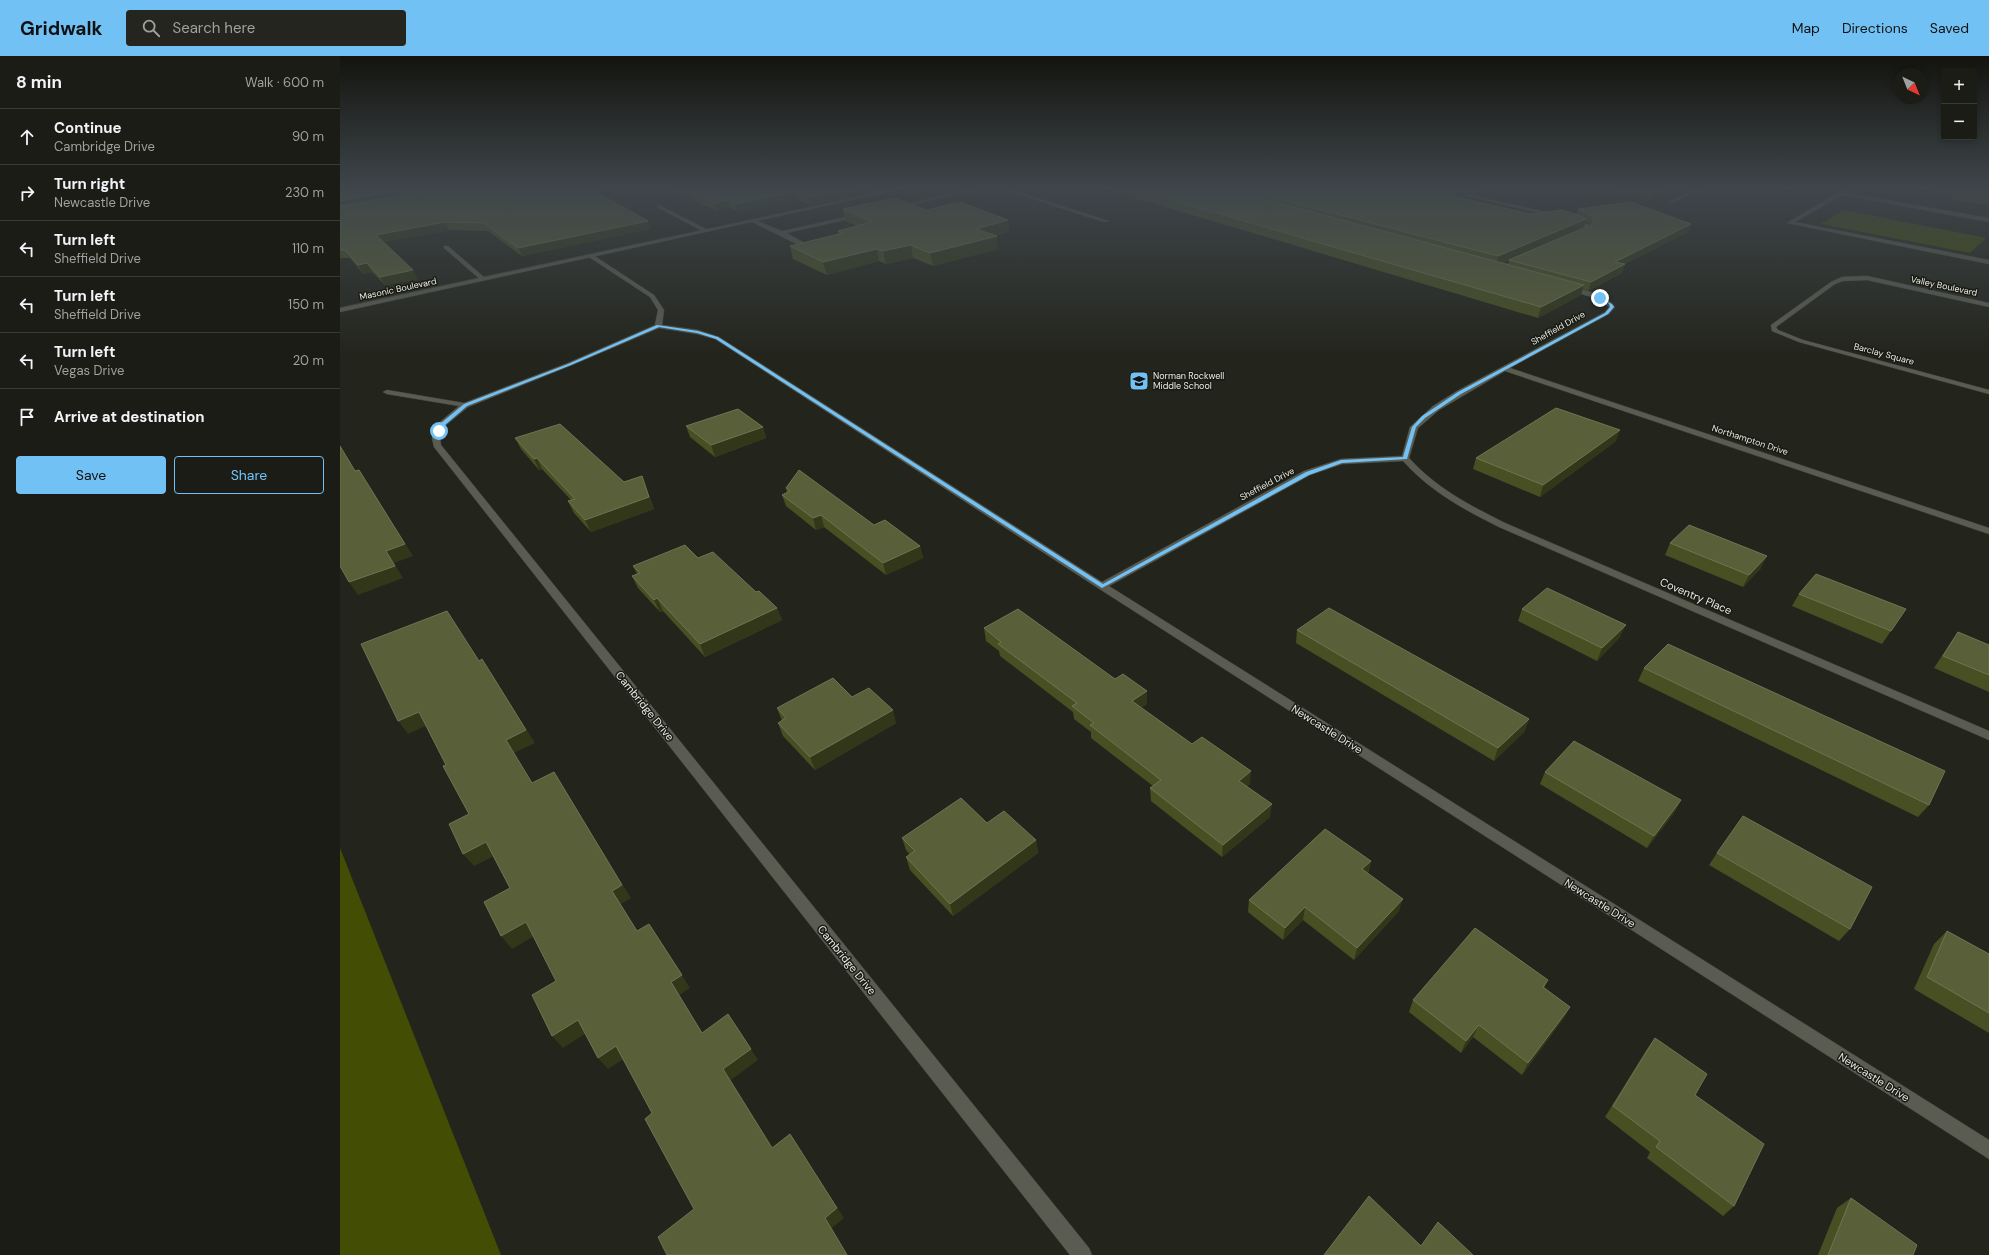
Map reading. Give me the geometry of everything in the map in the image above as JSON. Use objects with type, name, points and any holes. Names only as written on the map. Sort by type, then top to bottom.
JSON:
[{"type":"street","name":"Masonic Boulevard","points":[[340,310],[646,244]]},
{"type":"street","points":[[803,244],[814,250]]},
{"type":"street","points":[[1897,244],[1989,262]]},
{"type":"street","points":[[446,247],[483,279]]},
{"type":"street","points":[[591,256],[652,296],[660,304],[662,313],[658,326]]},
{"type":"street","name":"Valley Boulevard","points":[[1775,331],[1773,326],[1833,283],[1848,278],[1878,280],[1989,305]]},
{"type":"street","name":"Sheffield Drive","points":[[1102,586],[1307,474],[1341,462],[1405,458],[1414,427],[1423,417],[1460,393],[1607,313],[1612,307],[1610,304],[1592,295],[1563,287]]},
{"type":"street","name":"Cambridge Drive","points":[[658,326],[570,364],[466,405],[443,424],[436,438],[437,445],[1082,1255]]},
{"type":"street","name":"Newcastle Drive","points":[[658,326],[698,332],[717,338],[1102,586],[1989,1150]]},
{"type":"street","name":"Barclay Square","points":[[1775,331],[1824,348],[1989,392]]},
{"type":"street","name":"Northampton Drive","points":[[1505,369],[1989,531]]},
{"type":"street","points":[[387,392],[466,405]]},
{"type":"street","name":"Coventry Place","points":[[1405,458],[1418,474],[1446,496],[1502,525],[1989,736]]},
{"type":"green space","points":[[1924,244],[1980,244],[1970,253]]},
{"type":"green space","points":[[340,848],[501,1255],[340,1255]]},
{"type":"building","points":[[340,244],[385,244],[413,270],[380,277],[367,263],[358,265],[345,250],[340,250]]},
{"type":"building","points":[[512,244],[537,244],[518,248]]},
{"type":"building","points":[[798,244],[966,244],[930,253],[911,245],[883,251],[877,249],[823,262],[790,246]]},
{"type":"building","points":[[1323,244],[1431,244],[1584,285],[1541,307]]},
{"type":"building","points":[[1452,244],[1527,244],[1498,256]]},
{"type":"building","points":[[1547,244],[1651,244],[1615,262],[1625,264],[1591,282],[1509,260]]},
{"type":"building","points":[[1556,408],[1620,430],[1543,485],[1476,458]]},
{"type":"building","points":[[738,409],[763,427],[711,445],[686,426]]},
{"type":"building","points":[[560,424],[624,482],[642,476],[649,497],[585,520],[568,501],[575,499],[537,458],[534,459],[515,438]]},
{"type":"building","points":[[340,446],[355,471],[359,470],[405,544],[386,551],[395,566],[349,582],[340,566]]},
{"type":"building","points":[[799,470],[874,525],[885,520],[920,546],[883,563],[821,515],[813,518],[782,495],[790,491],[786,488]]},
{"type":"building","points":[[1689,525],[1767,556],[1749,575],[1670,543]]},
{"type":"building","points":[[685,545],[698,558],[713,552],[756,592],[759,591],[777,608],[700,644],[657,598],[654,600],[632,576],[640,573],[633,566]]},
{"type":"building","points":[[1816,574],[1906,609],[1891,631],[1799,594]]},
{"type":"building","points":[[1547,588],[1626,625],[1602,648],[1522,609]]},
{"type":"building","points":[[1329,608],[1529,719],[1498,748],[1297,630]]},
{"type":"building","points":[[1018,609],[1115,679],[1123,674],[1147,691],[1132,701],[1192,744],[1202,737],[1251,771],[1239,781],[1272,804],[1223,845],[1150,788],[1161,780],[1090,725],[1094,723],[1072,706],[1077,703],[998,644],[1001,642],[984,628]]},
{"type":"building","points":[[447,611],[479,661],[482,659],[526,730],[506,740],[532,783],[554,772],[622,885],[612,891],[637,931],[649,924],[682,975],[671,982],[702,1033],[728,1014],[751,1049],[723,1069],[772,1148],[790,1134],[837,1208],[825,1218],[847,1255],[667,1255],[658,1237],[694,1209],[645,1119],[652,1113],[616,1046],[598,1058],[578,1020],[552,1036],[532,995],[556,981],[526,922],[501,936],[484,902],[510,888],[486,842],[463,854],[449,824],[469,814],[443,766],[446,765],[419,712],[398,721],[361,644]]},
{"type":"building","points":[[1958,632],[1989,645],[1989,675],[1943,656]]},
{"type":"building","points":[[1668,644],[1945,771],[1929,805],[1644,668]]},
{"type":"building","points":[[833,678],[852,697],[869,688],[893,710],[810,757],[778,723],[786,718],[777,708]]},
{"type":"building","points":[[1574,741],[1681,800],[1654,836],[1545,772]]},
{"type":"building","points":[[961,798],[987,823],[1004,811],[1036,840],[950,904],[906,857],[915,851],[902,838]]},
{"type":"building","points":[[1743,816],[1872,887],[1850,929],[1717,853]]},
{"type":"building","points":[[1325,829],[1371,861],[1362,869],[1403,899],[1357,948],[1305,907],[1285,928],[1249,900]]},
{"type":"building","points":[[1475,928],[1548,980],[1543,987],[1570,1007],[1528,1063],[1479,1025],[1466,1041],[1413,1000]]},
{"type":"building","points":[[1947,931],[1989,954],[1989,1013],[1927,977]]},
{"type":"building","points":[[1655,1038],[1707,1074],[1695,1095],[1764,1144],[1734,1206],[1656,1147],[1660,1141],[1613,1106]]},
{"type":"building","points":[[1369,1196],[1421,1246],[1438,1222],[1473,1255],[1324,1255]]},
{"type":"building","points":[[1851,1198],[1917,1245],[1913,1255],[1828,1255]]},
{"type":"place","name":"Norman Rockwell Middle School","points":[[1139,381]]},
{"type":"route","points":[[439,431],[443,424],[466,405],[620,344],[658,326],[708,334],[717,338],[1102,586],[1307,474],[1326,466],[1341,462],[1365,459],[1405,458],[1414,427],[1423,417],[1460,393],[1610,311],[1612,307],[1610,304],[1600,298]]}]
